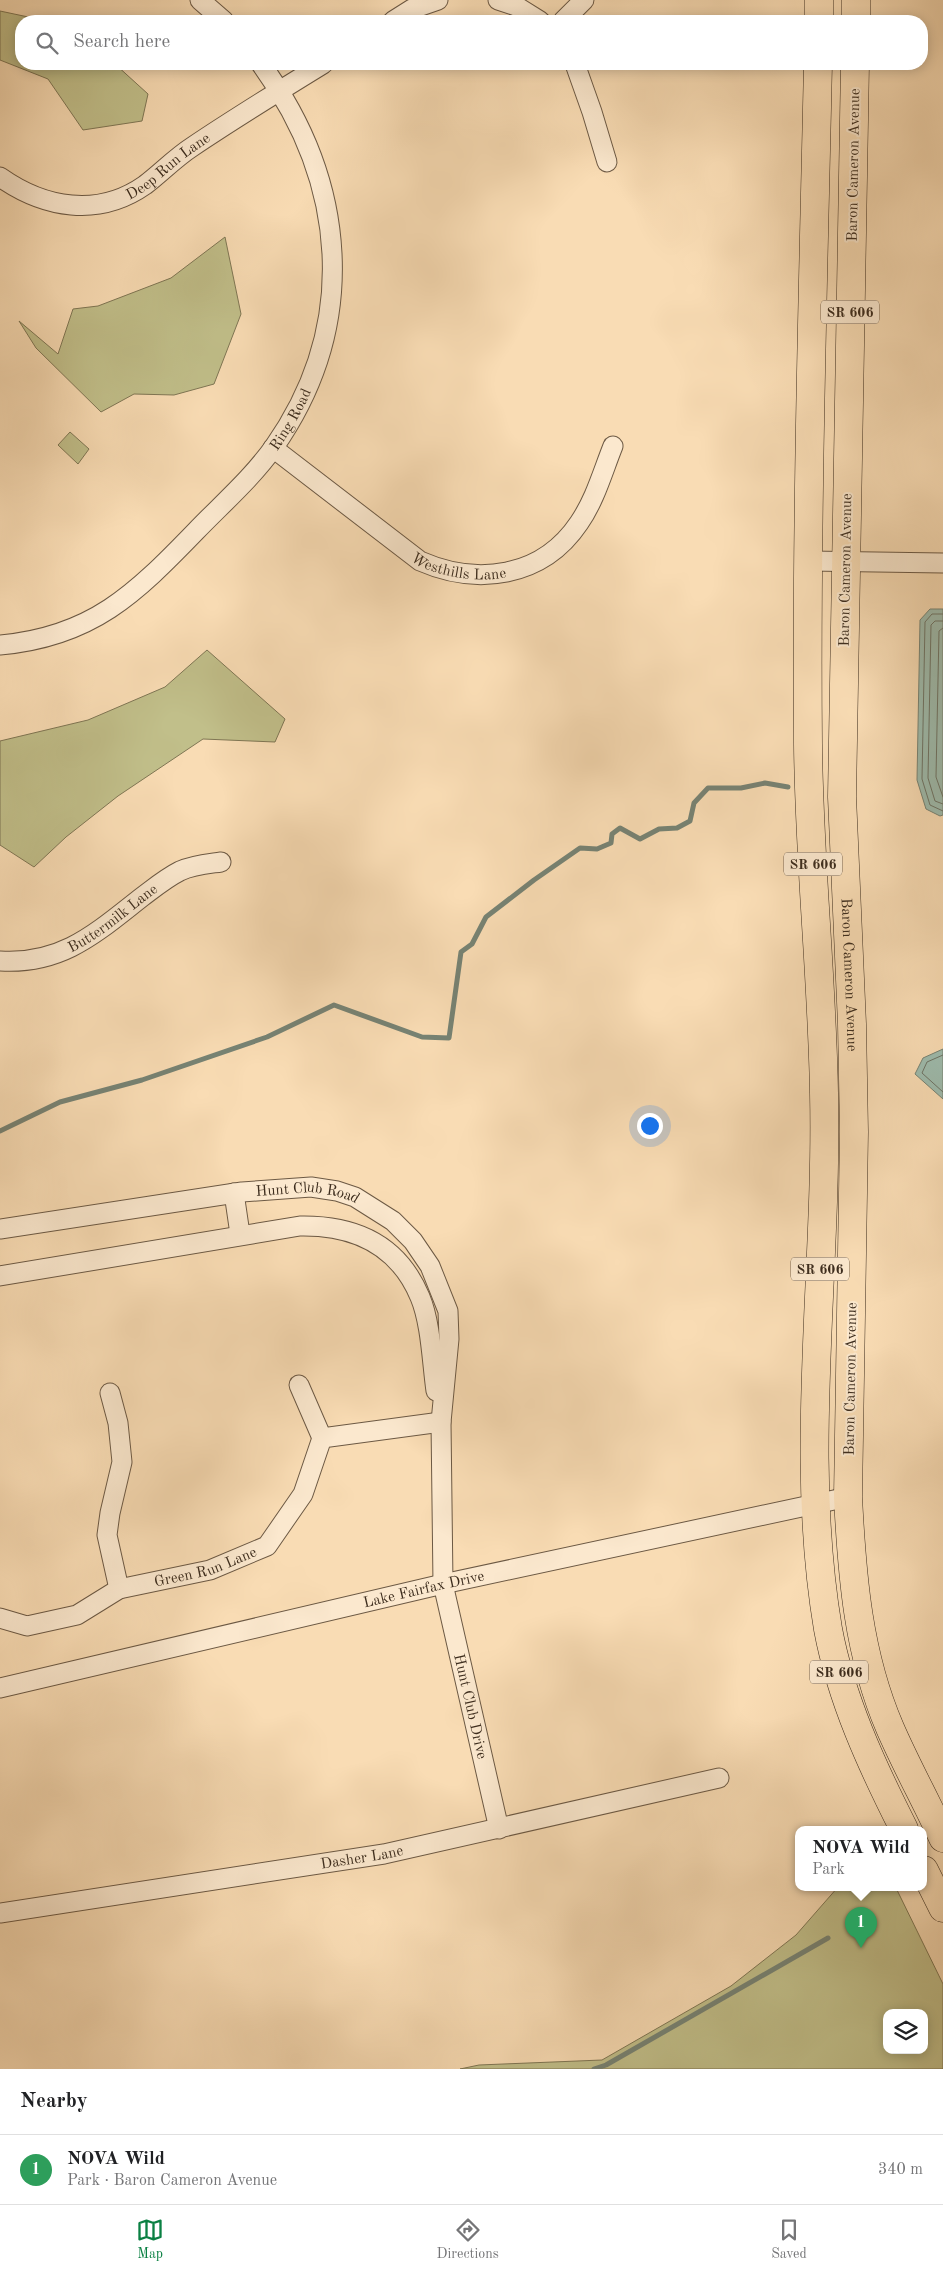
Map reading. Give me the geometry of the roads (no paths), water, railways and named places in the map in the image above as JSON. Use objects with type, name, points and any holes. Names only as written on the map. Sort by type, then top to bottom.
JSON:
[{"type":"main road","points":[[819,0],[819,15]]},
{"type":"main road","points":[[856,0],[856,15]]},
{"type":"main road","name":"Baron Cameron Avenue","points":[[818,70],[808,756],[824,1096],[816,1462],[818,1536],[829,1632],[840,1677],[857,1726],[903,1826]]},
{"type":"main road","name":"Baron Cameron Avenue","points":[[855,70],[842,797],[852,1024],[854,1132],[848,1497],[854,1595],[875,1687],[890,1728],[943,1838]]},
{"type":"main road","points":[[927,1876],[943,1908]]},
{"type":"street","points":[[200,0],[217,15]]},
{"type":"street","points":[[403,15],[438,0]]},
{"type":"street","points":[[498,0],[516,6],[530,15]]},
{"type":"street","points":[[569,15],[584,0]]},
{"type":"street","name":"Ring Road","points":[[0,645],[24,643],[54,636],[84,624],[111,610],[157,571],[273,448],[292,419],[308,389],[319,358],[328,322],[333,272],[330,222],[323,188],[312,156],[279,91],[264,70]]},
{"type":"street","name":"Deep Run Lane","points":[[0,178],[18,190],[38,199],[60,205],[82,206],[104,203],[125,196],[144,186],[189,148],[313,70]]},
{"type":"street","points":[[577,70],[607,162]]},
{"type":"street","name":"Westhills Lane","points":[[273,448],[420,561],[440,570],[462,575],[486,576],[508,572],[529,565],[549,554],[565,540],[579,523],[590,503],[613,446]]},
{"type":"street","points":[[810,561],[943,563]]},
{"type":"street","name":"Buttermilk Lane","points":[[0,961],[40,959],[63,952],[85,941],[172,876],[198,865],[221,862]]},
{"type":"street","name":"Hunt Club Road","points":[[0,1229],[234,1193],[303,1187],[337,1191],[372,1207],[392,1221],[412,1241],[430,1266],[448,1311],[449,1338],[441,1422],[443,1584]]},
{"type":"street","points":[[234,1193],[240,1234]]},
{"type":"street","name":"Hunt Club Road","points":[[0,1276],[240,1234],[300,1226],[325,1225],[343,1228],[390,1253],[407,1273],[421,1297],[441,1422]]},
{"type":"street","points":[[299,1386],[322,1438],[441,1422]]},
{"type":"street","points":[[110,1394],[118,1423],[122,1462],[110,1513],[107,1536],[119,1589]]},
{"type":"street","name":"Green Run Lane","points":[[0,1618],[27,1626],[77,1615],[119,1589],[210,1570],[267,1546],[303,1494],[322,1438]]},
{"type":"street","name":"Lake Fairfax Drive","points":[[0,1688],[443,1584],[553,1562],[848,1497]]},
{"type":"street","name":"Hunt Club Drive","points":[[443,1584],[499,1829]]},
{"type":"street","name":"Dasher Lane","points":[[0,1913],[384,1854],[719,1778]]},
{"type":"water","points":[[930,609],[943,609],[943,815],[940,816],[926,809],[917,780],[920,620]]},
{"type":"water","points":[[943,1049],[943,1099],[915,1074],[923,1058]]},
{"type":"waterway","points":[[0,1131],[60,1102],[142,1080],[267,1037],[334,1005],[422,1037],[449,1038],[461,952],[472,944],[486,917],[534,880],[580,848],[597,849],[611,843],[612,834],[620,828],[640,839],[659,829],[677,828],[690,821],[694,803],[708,788],[741,788],[765,783],[788,787]]},
{"type":"waterway","points":[[594,2069],[606,2065],[828,1938]]},
{"type":"place","name":"NOVA Wild","points":[[861,1948]]}]
